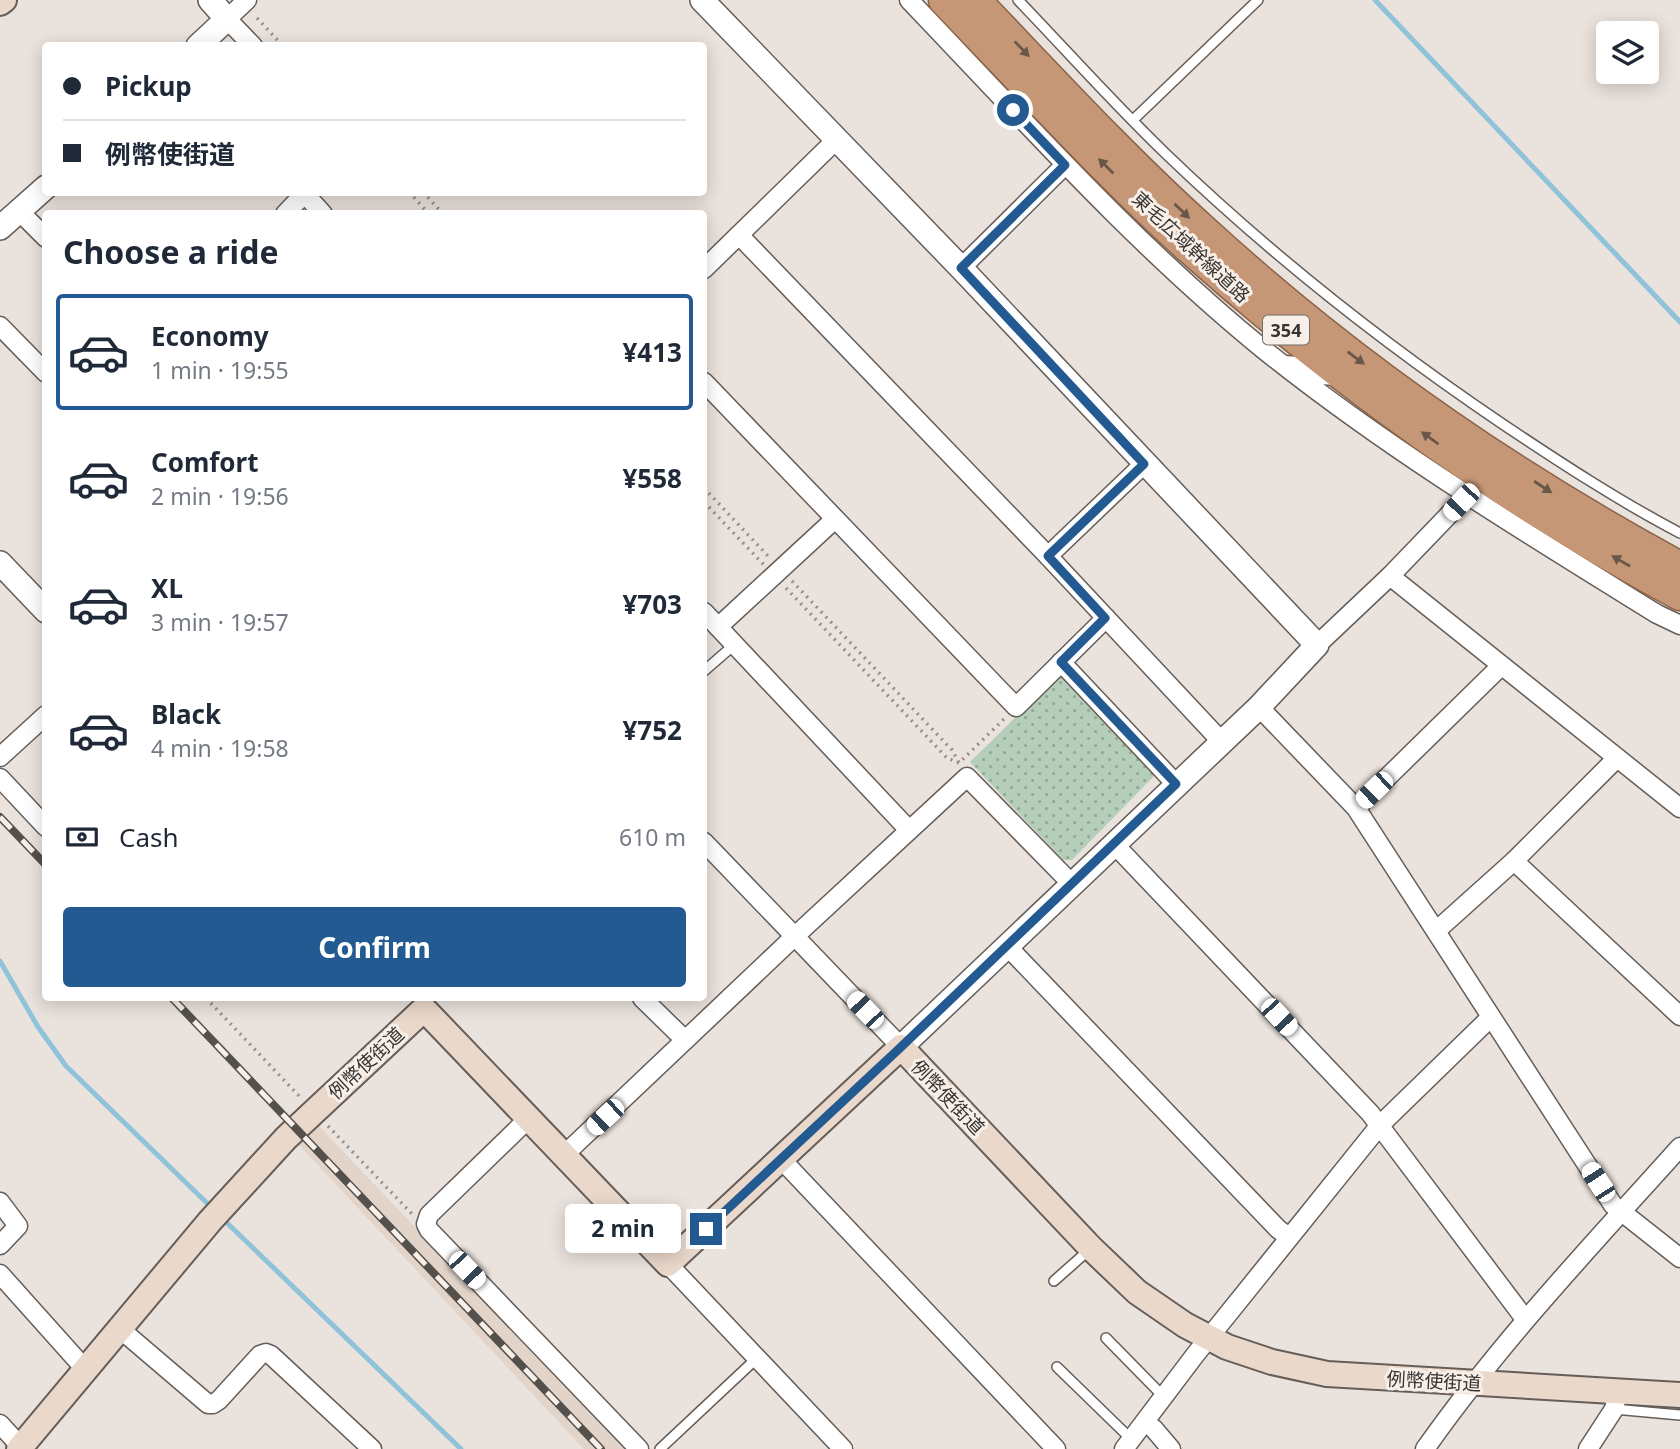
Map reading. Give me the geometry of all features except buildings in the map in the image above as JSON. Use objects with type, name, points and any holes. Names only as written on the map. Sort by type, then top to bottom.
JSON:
[{"type":"highway","name":"東毛広域幹線道路","points":[[944,0],[1187,246],[1264,313],[1446,450],[1549,520],[1680,595]]},
{"type":"highway","name":"東毛広域幹線道路","points":[[975,0],[1136,166],[1201,229],[1278,296],[1357,359],[1456,431],[1561,498],[1680,567]]},
{"type":"main road","name":"例幣使街道","points":[[21,1448],[210,1221],[286,1138],[419,1003],[668,1264],[901,1047],[1091,1248],[1137,1292],[1209,1339],[1272,1362],[1327,1374],[1474,1384],[1616,1400],[1680,1395]]},
{"type":"street","points":[[210,0],[249,42]]},
{"type":"street","points":[[202,42],[247,0]]},
{"type":"street","points":[[702,0],[961,268],[1317,645]]},
{"type":"street","points":[[909,0],[1065,165],[1163,260],[1284,365],[1350,416],[1468,495],[1680,625]]},
{"type":"street","points":[[707,266],[836,140]]},
{"type":"street","points":[[961,268],[1065,165]]},
{"type":"street","points":[[0,229],[42,191]]},
{"type":"street","points":[[289,210],[302,196]]},
{"type":"street","points":[[308,196],[320,210]]},
{"type":"street","points":[[19,211],[42,234]]},
{"type":"street","points":[[739,236],[1048,556],[1221,741]]},
{"type":"street","points":[[0,326],[42,369]]},
{"type":"street","points":[[1284,365],[1306,366],[1318,375],[1345,376]]},
{"type":"street","points":[[707,385],[1016,707],[1105,618]]},
{"type":"street","points":[[1048,556],[1144,464]]},
{"type":"street","points":[[707,845],[901,1047],[1259,707],[1317,645],[1390,576],[1468,495]]},
{"type":"street","points":[[718,627],[835,519]]},
{"type":"street","points":[[0,563],[42,607]]},
{"type":"street","points":[[1390,576],[1680,808]]},
{"type":"street","points":[[707,615],[909,830]]},
{"type":"street","points":[[1061,662],[1176,784]]},
{"type":"street","points":[[1356,808],[1502,666]]},
{"type":"street","points":[[1259,707],[1356,808],[1613,1205],[1680,1258]]},
{"type":"street","points":[[0,757],[42,719]]},
{"type":"street","points":[[1436,931],[1514,861],[1617,758]]},
{"type":"street","points":[[564,1155],[909,830],[963,770],[1071,883]]},
{"type":"street","points":[[0,778],[42,823]]},
{"type":"street","points":[[1114,844],[1370,1113],[1525,1320]]},
{"type":"street","points":[[1514,861],[1680,1016]]},
{"type":"street","points":[[1006,945],[1278,1229],[1289,1237]]},
{"type":"street","points":[[645,1001],[685,1040]]},
{"type":"street","points":[[1128,1444],[1380,1125],[1490,1018]]},
{"type":"street","points":[[529,1118],[429,1214],[426,1224],[438,1240],[639,1449]]},
{"type":"street","points":[[1425,1449],[1525,1320],[1680,1147]]},
{"type":"street","points":[[781,1159],[1056,1449]]},
{"type":"street","points":[[0,1202],[18,1226],[0,1245]]},
{"type":"street","points":[[668,1264],[843,1449]]},
{"type":"street","points":[[0,1275],[85,1369]]},
{"type":"street","points":[[120,1328],[208,1405],[219,1400],[260,1355],[271,1355],[372,1449]]},
{"type":"street","points":[[1588,1449],[1616,1400]]},
{"type":"street","points":[[1145,1422],[1171,1449]]},
{"type":"street","points":[[0,1424],[21,1448]]},
{"type":"lane","points":[[1018,0],[1165,153],[1266,244],[1368,328],[1440,382],[1549,455],[1680,533]]},
{"type":"lane","points":[[1133,120],[1258,0]]},
{"type":"lane","points":[[707,668],[733,645]]},
{"type":"lane","points":[[1054,1281],[1091,1248]]},
{"type":"lane","points":[[1106,1338],[1157,1390],[1166,1394]]},
{"type":"lane","points":[[660,1449],[757,1358]]},
{"type":"lane","points":[[1057,1367],[1128,1444]]},
{"type":"lane","points":[[1616,1400],[1680,1415]]},
{"type":"path","points":[[257,18],[279,42]]},
{"type":"path","points":[[413,196],[425,210]]},
{"type":"path","points":[[427,196],[439,210]]},
{"type":"path","points":[[707,491],[947,758],[963,770]]},
{"type":"path","points":[[707,505],[952,750],[963,770]]},
{"type":"path","points":[[963,770],[1016,707]]},
{"type":"shaded area","points":[[319,1126],[626,1449],[584,1449],[298,1144]]},
{"type":"green space","points":[[1059,675],[1066,676],[1155,770],[1154,776],[1072,860],[1063,860],[970,762]]},
{"type":"waterway","points":[[1375,0],[1680,322]]},
{"type":"waterway","points":[[0,961],[38,1027],[66,1066],[213,1209]]},
{"type":"waterway","points":[[223,1219],[461,1449]]},
{"type":"railway","points":[[0,817],[42,861]]},
{"type":"railway","points":[[175,1001],[601,1449]]},
{"type":"route","points":[[706,1229],[1176,784],[1061,662],[1105,618],[1048,556],[1144,464],[961,268],[1065,165],[1013,110]]}]
